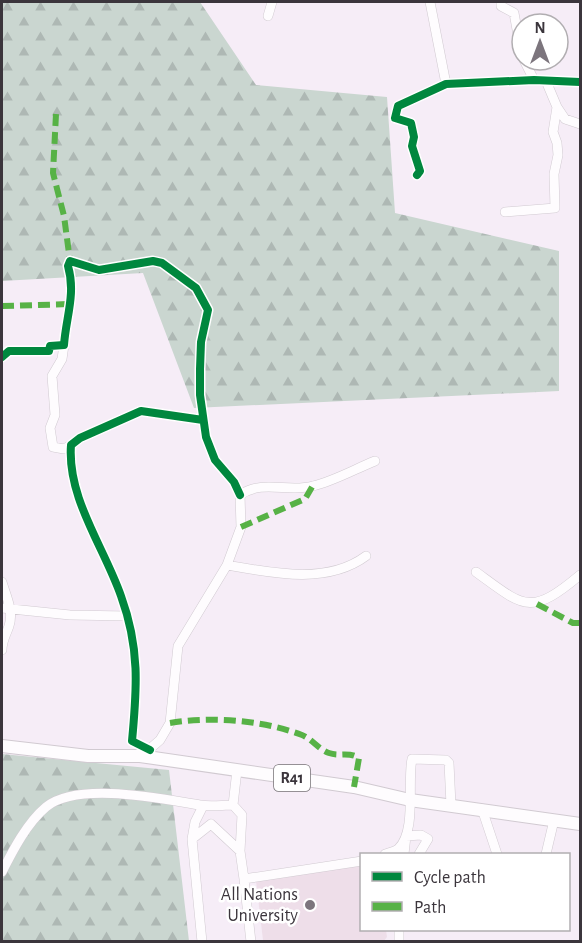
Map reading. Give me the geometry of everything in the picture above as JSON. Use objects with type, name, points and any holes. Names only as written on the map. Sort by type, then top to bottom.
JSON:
[{"type":"main road","name":"R41","points":[[2,746],[88,756],[145,753],[237,770],[354,787],[410,800],[580,824]]},
{"type":"street","points":[[268,16],[272,2]]},
{"type":"street","points":[[430,2],[446,84]]},
{"type":"street","points":[[501,2],[501,6],[512,12]]},
{"type":"street","points":[[530,72],[534,80]]},
{"type":"street","points":[[417,175],[420,171],[412,146],[414,137],[411,123],[396,118],[398,106],[446,84],[534,80],[580,82]]},
{"type":"street","points":[[546,81],[557,107],[565,118],[580,124]]},
{"type":"street","points":[[505,212],[555,208],[554,174],[558,149],[553,132],[557,107]]},
{"type":"street","points":[[72,445],[70,467],[73,477],[87,520],[107,561],[127,616],[132,637],[137,686],[132,741],[145,753],[160,740],[170,723],[178,646],[228,566],[241,527],[240,495],[234,482],[215,460],[203,420],[201,342],[208,310],[196,288],[162,262],[153,261],[99,270],[70,261],[68,266],[72,304],[66,324],[62,359],[52,376],[55,415],[50,428],[53,447],[64,449],[80,438],[141,411],[203,420]]},
{"type":"street","points":[[2,357],[9,351],[49,351],[50,346],[64,345]]},
{"type":"street","points":[[240,495],[250,488],[267,486],[312,487],[375,461]]},
{"type":"street","points":[[228,566],[305,574],[327,572],[354,564],[366,556]]},
{"type":"street","points":[[476,572],[517,602],[526,604],[537,604],[580,575]]},
{"type":"street","points":[[2,582],[10,624],[2,640],[2,650]]},
{"type":"street","points":[[6,609],[127,616]]},
{"type":"street","points":[[404,853],[410,821],[412,759],[446,760],[451,770],[451,805]]},
{"type":"street","points":[[237,770],[233,805],[242,815],[240,851],[251,942]]},
{"type":"street","points":[[2,872],[15,847],[47,806],[86,792],[170,799],[202,806],[233,805]]},
{"type":"street","points":[[202,806],[195,822],[192,839],[202,942]]},
{"type":"street","points":[[482,809],[496,853]]},
{"type":"street","points":[[546,853],[554,820]]},
{"type":"street","points":[[192,839],[211,824],[240,851]]},
{"type":"street","points":[[406,836],[421,835],[428,839],[420,853]]},
{"type":"street","points":[[389,853],[399,848],[406,836]]},
{"type":"street","points":[[244,879],[360,861]]},
{"type":"shaded area","name":"All Nations University","points":[[360,864],[360,931],[386,931],[387,937],[383,942],[263,940],[256,881]]},
{"type":"green space","points":[[2,2],[200,2],[256,85],[387,97],[395,213],[559,251],[559,391],[194,408],[143,273],[2,281]]},
{"type":"green space","points":[[2,754],[169,770],[189,941],[2,941]]},
{"type":"marked path","points":[[56,114],[53,173],[64,216],[70,261]]},
{"type":"marked path","points":[[2,306],[72,304]]},
{"type":"marked path","points":[[241,527],[305,499],[312,487]]},
{"type":"marked path","points":[[537,604],[573,623],[580,623]]},
{"type":"marked path","points":[[170,723],[203,720],[237,721],[270,726],[302,735],[329,753],[359,758],[354,787]]},
{"type":"cycle path","points":[[417,175],[420,171],[412,146],[414,137],[411,123],[395,118],[398,106],[446,84],[534,80],[580,82]]},
{"type":"cycle path","points":[[2,357],[9,351],[49,351],[50,346],[64,345],[71,296],[68,266],[70,261],[99,270],[153,261],[162,263],[196,288],[208,310],[201,342],[200,369],[200,395],[206,437],[215,460],[234,482],[240,495]]},
{"type":"cycle path","points":[[150,750],[132,741],[136,668],[131,633],[121,596],[81,503],[71,465],[71,445],[80,438],[141,411],[203,420]]},
{"type":"place","name":"All Nations University","points":[[310,905]]}]
